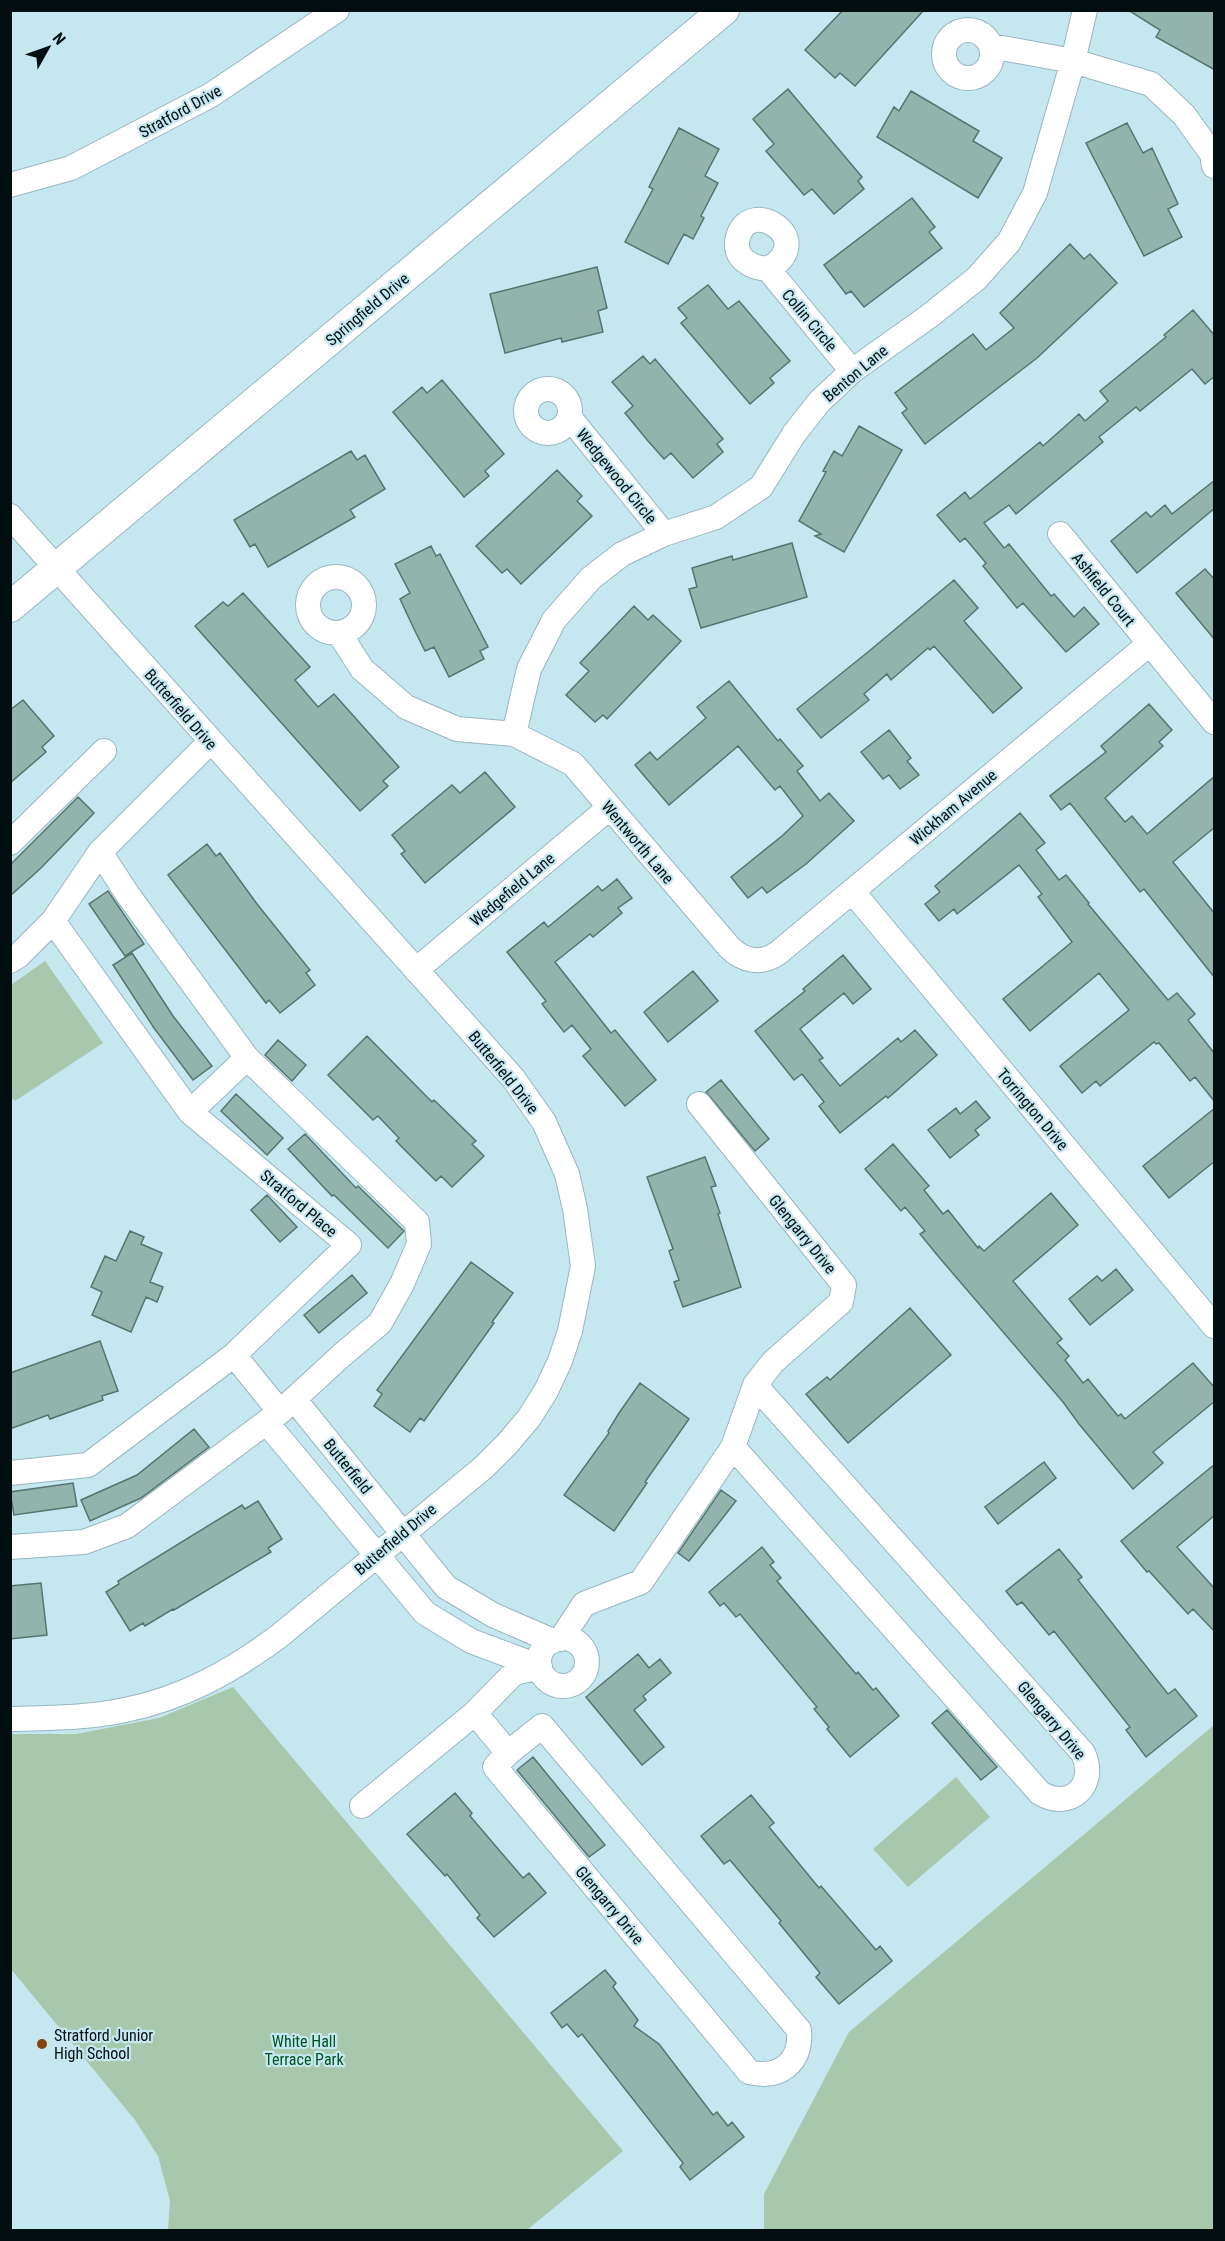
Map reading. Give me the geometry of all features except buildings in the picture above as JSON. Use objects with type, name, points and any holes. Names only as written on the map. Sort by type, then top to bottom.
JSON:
[{"type":"street","name":"Stratford Drive","points":[[10,185],[71,168],[211,95],[337,10]]},
{"type":"street","name":"Springfield Drive","points":[[10,607],[724,10]]},
{"type":"street","name":"Benton Lane","points":[[514,734],[529,669],[554,620],[591,578],[622,554],[664,534],[716,517],[761,487],[794,434],[819,402],[852,371],[928,317],[976,279],[1008,242],[1035,193],[1073,61],[1085,10]]},
{"type":"street","points":[[991,46],[1073,61],[1151,84],[1184,115],[1212,154],[1215,166]]},
{"type":"street","name":"Collin Circle","points":[[768,269],[852,371]]},
{"type":"street","name":"Wedgewood Circle","points":[[570,418],[664,534]]},
{"type":"street","name":"Butterfield Drive","points":[[10,516],[513,1078],[544,1122],[567,1174],[575,1209],[583,1266],[570,1331],[560,1361],[546,1391],[529,1418],[483,1467],[278,1637],[242,1663],[179,1695],[124,1711],[65,1717],[10,1719]]},
{"type":"street","name":"Ashfield Court","points":[[1060,534],[1215,722]]},
{"type":"street","points":[[339,633],[362,669],[406,707],[457,729],[514,734]]},
{"type":"street","name":"Wickham Avenue","points":[[753,961],[774,956],[1149,644]]},
{"type":"street","name":"Wentworth Lane","points":[[514,734],[573,764],[729,947],[738,956],[753,961]]},
{"type":"street","points":[[10,961],[53,921],[100,852],[210,742]]},
{"type":"street","points":[[10,843],[104,751]]},
{"type":"street","name":"Wedgefield Lane","points":[[416,969],[609,808]]},
{"type":"street","points":[[10,1547],[84,1542],[127,1526],[280,1411],[342,1354],[380,1323],[402,1284],[419,1244],[417,1222],[247,1058],[128,895],[100,852]]},
{"type":"street","name":"Torrington Drive","points":[[852,891],[1215,1326]]},
{"type":"street","name":"Stratford Place","points":[[10,1473],[88,1464],[234,1355],[349,1245],[190,1112],[53,921]]},
{"type":"street","points":[[190,1112],[247,1058]]},
{"type":"street","name":"Glengarry Drive","points":[[540,1667],[542,1651],[557,1640],[584,1604],[640,1581],[733,1447],[755,1385],[773,1362],[841,1302],[844,1285],[699,1104]]},
{"type":"street","name":"Butterfield","points":[[234,1355],[280,1411],[376,1554]]},
{"type":"street","name":"Glengarry Drive","points":[[733,1447],[1040,1792],[1048,1797],[1067,1798],[1082,1788],[1089,1771],[1083,1753],[755,1385]]},
{"type":"street","name":"Butterfield","points":[[280,1411],[402,1533]]},
{"type":"street","points":[[376,1554],[425,1613],[471,1641],[540,1667],[548,1680],[562,1686],[570,1685],[582,1676],[587,1661],[576,1642],[557,1640],[493,1615],[446,1587],[402,1533]]},
{"type":"street","points":[[362,1806],[475,1713],[514,1673],[540,1667]]},
{"type":"street","points":[[475,1713],[508,1753]]},
{"type":"street","name":"Glengarry Drive","points":[[542,1726],[799,2030],[800,2041],[791,2062],[782,2070],[771,2074],[760,2075],[749,2072],[495,1767],[508,1753],[542,1726]]},
{"type":"green space","points":[[45,961],[103,1043],[15,1101],[10,1095],[11,985]]},
{"type":"green space","name":"White Hall Terrace Park","points":[[233,1687],[623,2151],[527,2230],[168,2230],[170,2201],[158,2156],[135,2120],[11,1969],[11,1734],[76,1734],[159,1718]]},
{"type":"green space","points":[[1214,1725],[1214,2230],[764,2230],[764,2194],[849,2032]]},
{"type":"green space","points":[[956,1777],[990,1817],[908,1887],[873,1849]]},
{"type":"place","name":"Stratford Junior High School","points":[[42,2044]]}]
